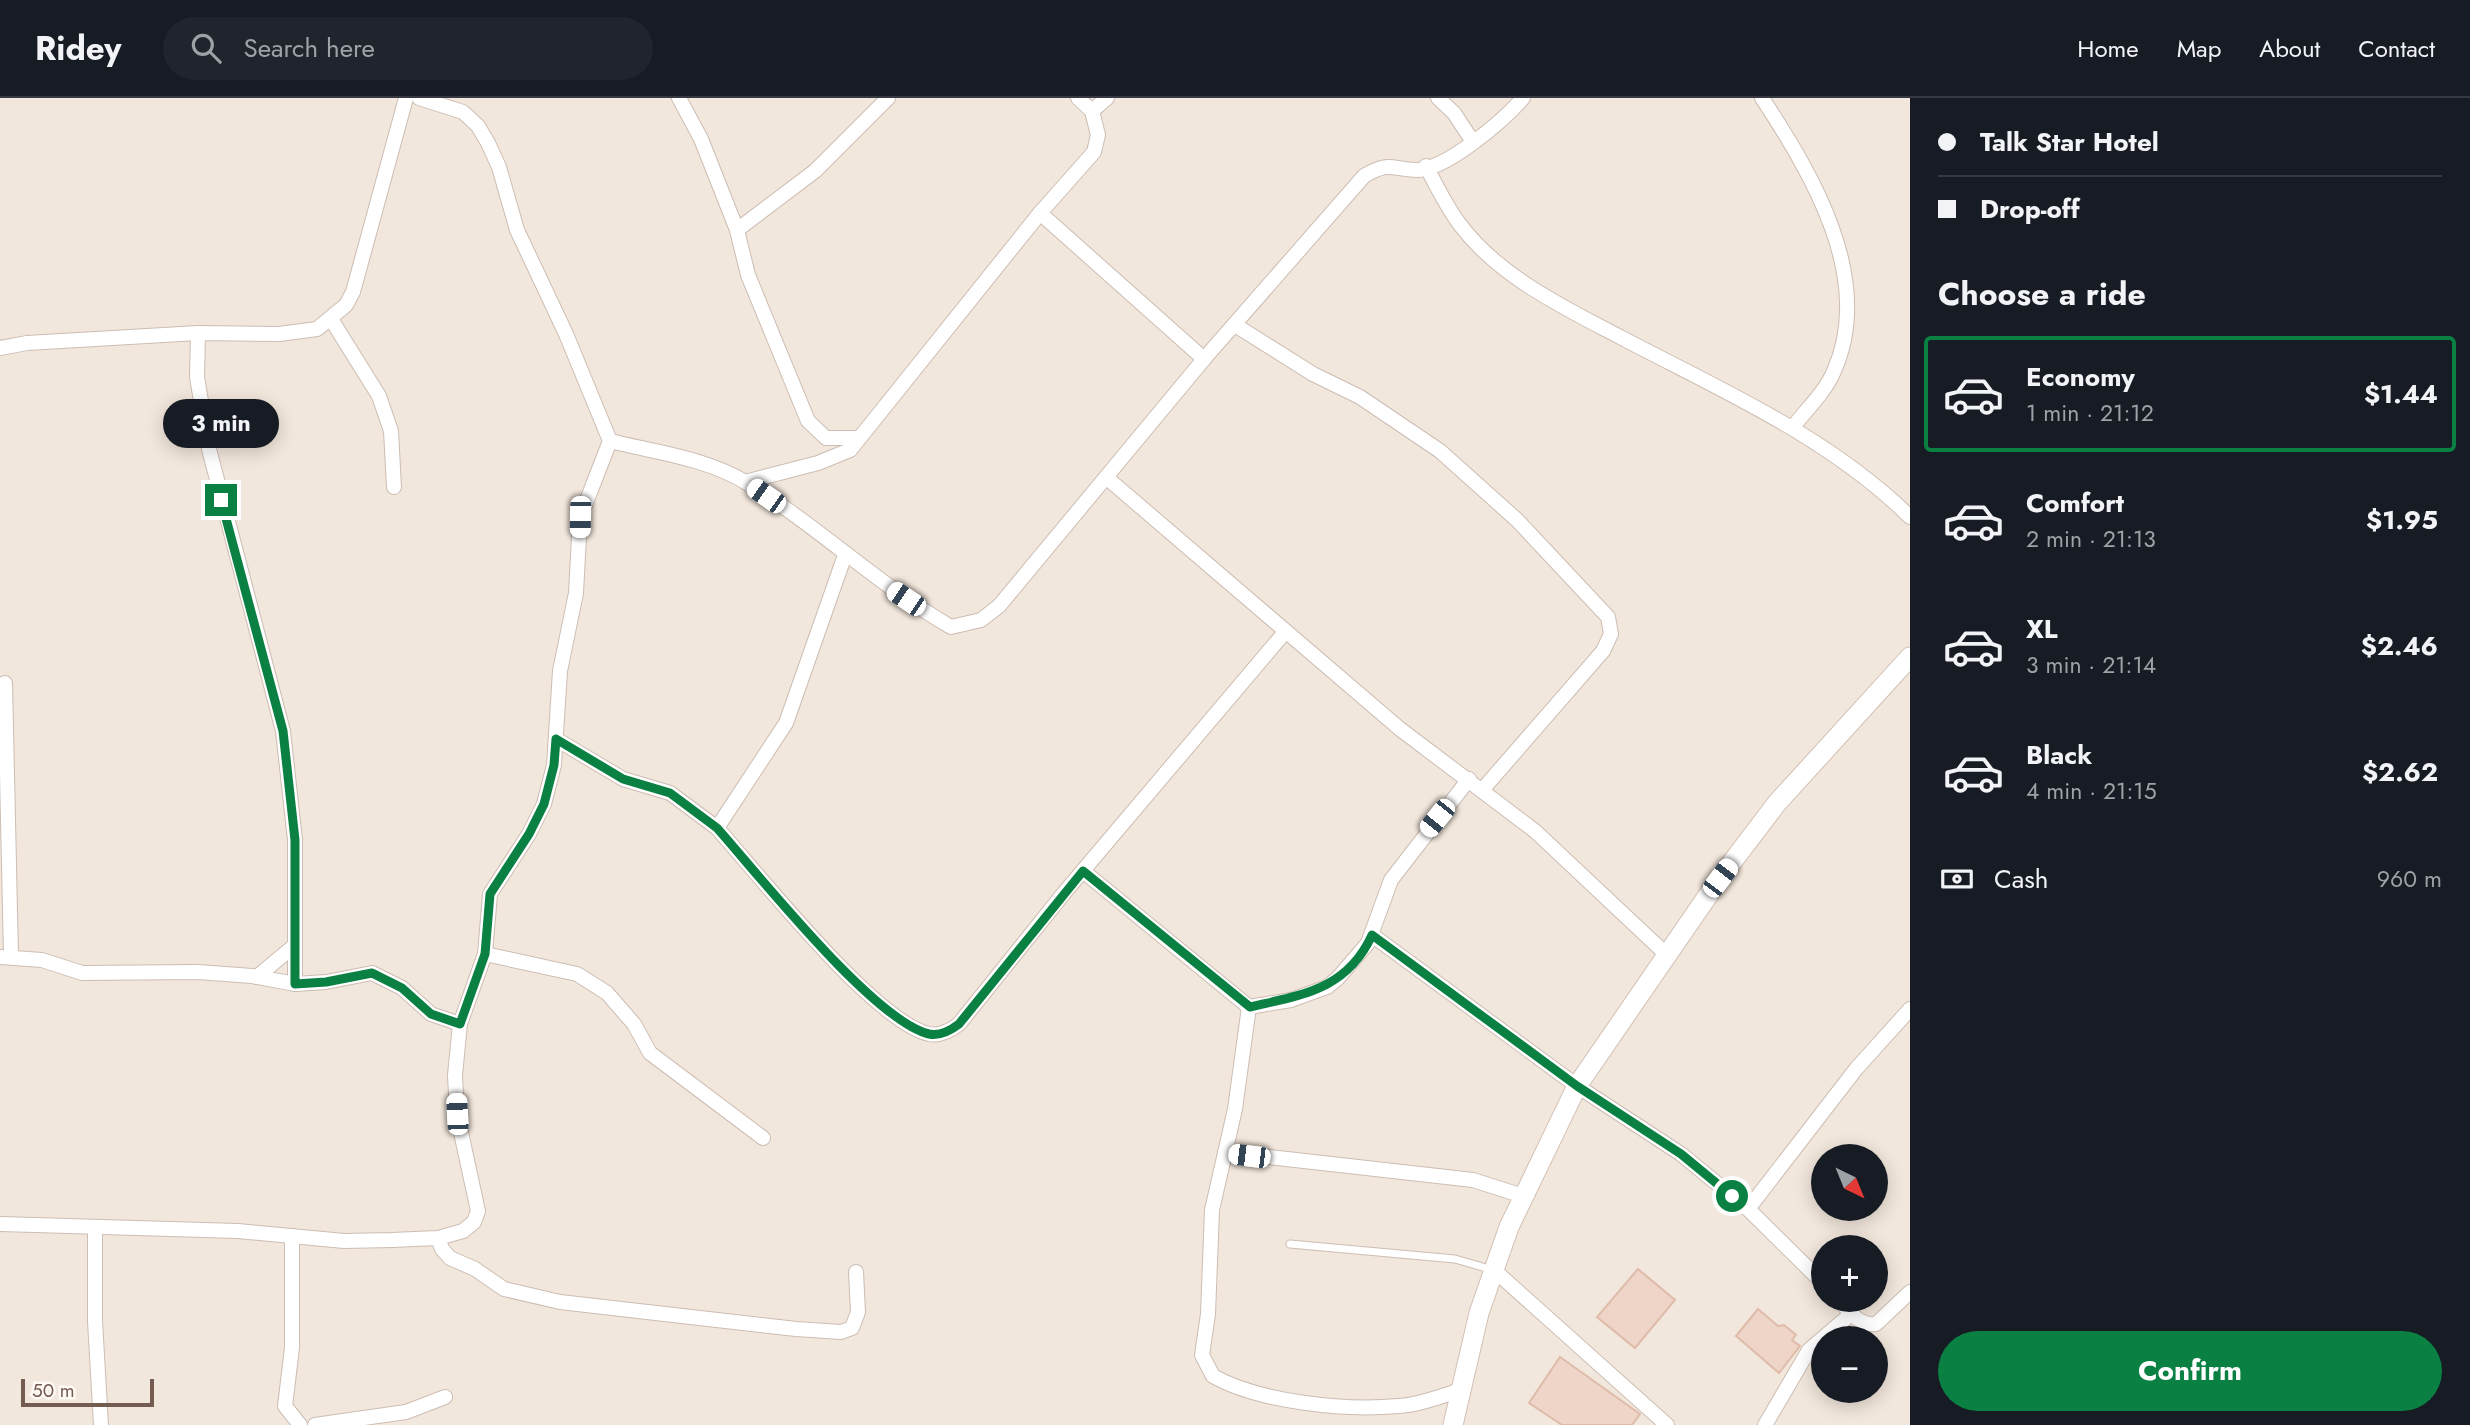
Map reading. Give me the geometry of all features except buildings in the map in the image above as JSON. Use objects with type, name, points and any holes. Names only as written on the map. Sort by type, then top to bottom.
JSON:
[{"type":"street","points":[[0,348],[27,343],[198,332],[279,334],[317,329],[331,319],[353,292],[406,98]]},
{"type":"street","points":[[0,1224],[238,1231],[344,1241],[438,1238],[463,1231],[474,1222],[478,1211],[457,1114],[456,1075],[460,1024],[485,954],[490,894],[529,834],[544,804],[554,765],[565,633],[576,593],[580,517],[610,441],[517,230],[499,167],[488,143],[478,126],[463,112],[419,98]]},
{"type":"street","points":[[679,98],[701,139],[737,230],[748,275],[808,421],[826,438],[857,438]]},
{"type":"street","points":[[737,230],[816,171],[888,98]]},
{"type":"street","points":[[745,482],[818,463],[850,450],[1040,214],[1094,152],[1098,135],[1092,111],[1078,98]]},
{"type":"street","points":[[1092,111],[1107,98]]},
{"type":"street","points":[[1438,98],[1454,113],[1473,142]]},
{"type":"street","points":[[610,441],[704,463],[745,482],[934,617],[951,627],[968,626],[981,621],[999,606],[1204,359],[1364,176],[1380,166],[1391,165],[1418,170],[1492,130],[1523,98]]},
{"type":"street","points":[[1763,98],[1826,209],[1840,243],[1844,272],[1845,336],[1834,373],[1793,427]]},
{"type":"street","points":[[1426,166],[1461,227],[1513,276],[1580,316],[1793,427],[1893,500],[1910,517]]},
{"type":"street","points":[[1040,214],[1204,359]]},
{"type":"street","points":[[331,319],[379,396],[391,431],[394,487]]},
{"type":"street","points":[[1235,325],[1313,374],[1360,397],[1440,451],[1517,520],[1608,617],[1611,634],[1603,651],[1483,789]]},
{"type":"street","points":[[198,332],[197,377],[209,450],[283,731],[295,840],[295,984]]},
{"type":"street","points":[[1107,478],[1400,729],[1483,789],[1535,831],[1668,956]]},
{"type":"street","points":[[717,828],[786,723],[845,555]]},
{"type":"street","points":[[556,739],[623,779],[670,793],[717,828],[861,989],[909,1023],[926,1033],[936,1034],[959,1024],[1083,871],[1285,632]]},
{"type":"street","points":[[1453,1425],[1479,1313],[1494,1270],[1523,1196],[1577,1086],[1720,878],[1777,803],[1907,667]]},
{"type":"street","points":[[5,683],[6,957],[42,960],[82,973],[198,972],[257,977],[295,984],[326,982],[372,973],[402,988],[431,1014],[460,1024]]},
{"type":"street","points":[[1083,871],[1250,1007],[1291,1000],[1327,987],[1354,960],[1372,935],[1391,880],[1469,779]]},
{"type":"street","points":[[1372,935],[1577,1086],[1681,1154],[1748,1209],[1811,1271]]},
{"type":"street","points":[[257,977],[295,945]]},
{"type":"street","points":[[485,954],[577,974],[607,993],[634,1024],[650,1053],[763,1138]]},
{"type":"street","points":[[1250,1007],[1241,1073],[1212,1210],[1208,1314],[1202,1355],[1213,1376],[1254,1393],[1326,1404],[1400,1406],[1461,1390]]},
{"type":"street","points":[[1748,1209],[1856,1069],[1910,1009]]},
{"type":"street","points":[[1225,1152],[1473,1180],[1523,1196]]},
{"type":"street","points":[[95,1228],[95,1321],[101,1425]]},
{"type":"street","points":[[292,1236],[292,1348],[285,1406],[300,1425]]},
{"type":"street","points":[[438,1238],[442,1249],[450,1258],[511,1291],[560,1302],[796,1329],[841,1332],[852,1328],[858,1312],[856,1272]]},
{"type":"street","points":[[1494,1270],[1667,1425]]},
{"type":"street","points":[[1765,1425],[1809,1349],[1851,1314],[1863,1323],[1876,1324],[1910,1292]]},
{"type":"street","points":[[315,1425],[406,1412],[445,1397]]},
{"type":"lane","points":[[1290,1244],[1455,1259],[1494,1270]]},
{"type":"shaded area","points":[[0,98],[1910,98],[1910,1425],[0,1425]]},
{"type":"route","points":[[221,500],[283,731],[295,840],[295,984],[326,982],[372,973],[402,988],[431,1014],[460,1024],[485,954],[490,894],[529,834],[544,804],[554,765],[556,739],[623,779],[670,793],[696,811],[717,828],[861,989],[926,1033],[945,1033],[959,1024],[1083,871],[1250,1007],[1291,1000],[1327,987],[1348,968],[1372,935],[1577,1086],[1681,1154],[1732,1196]]}]
